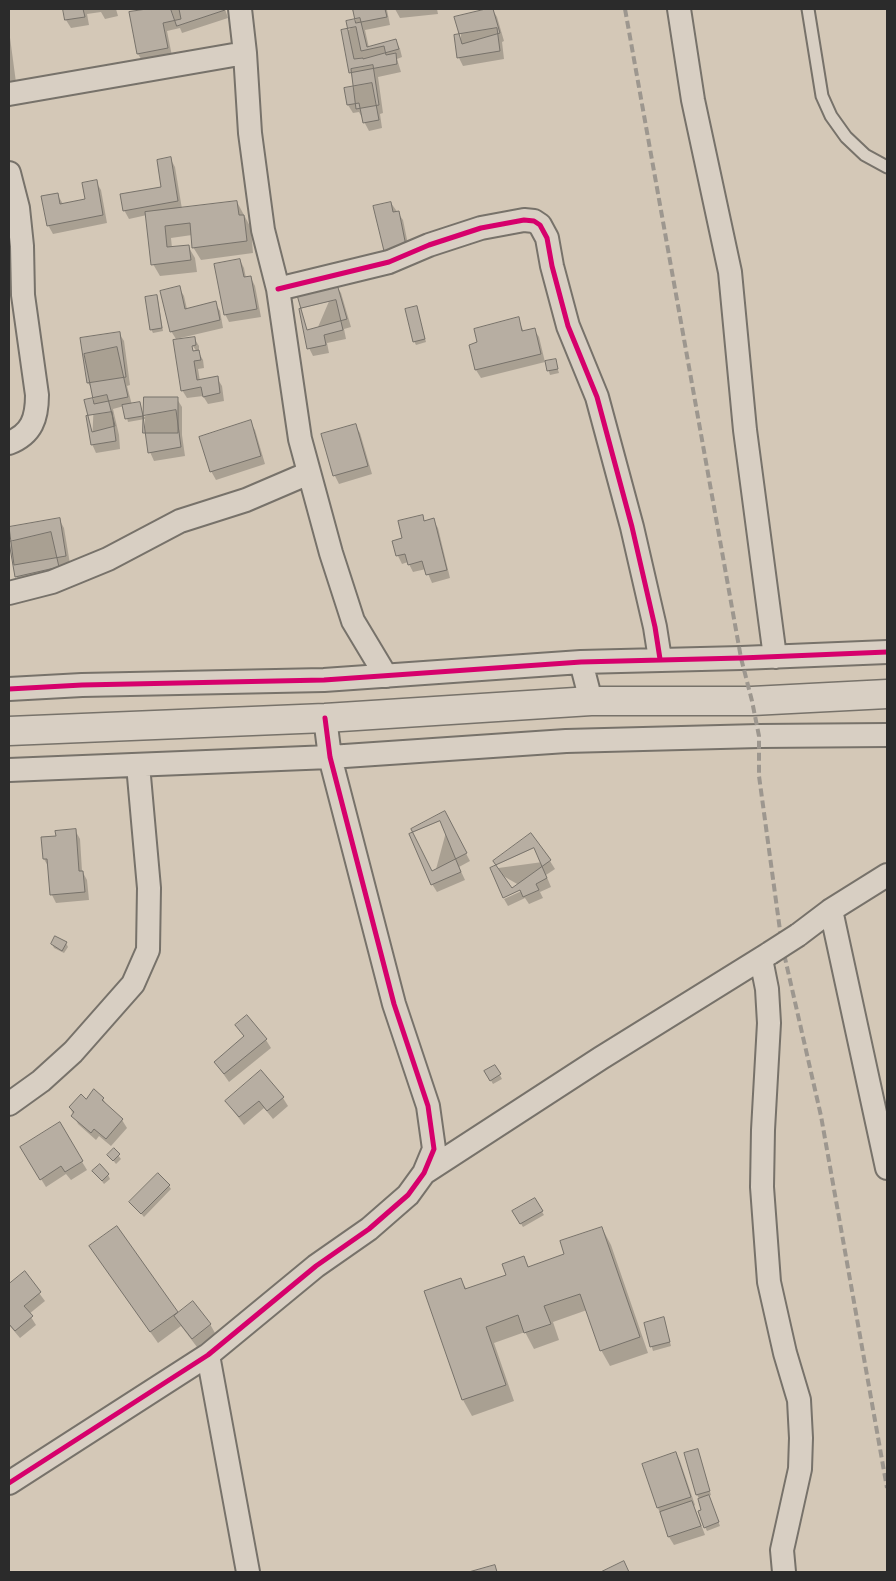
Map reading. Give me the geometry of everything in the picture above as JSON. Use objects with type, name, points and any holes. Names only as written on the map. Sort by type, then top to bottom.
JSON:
[{"type":"main road","points":[[9,731],[325,718],[591,701],[752,701],[887,694]]},
{"type":"street","points":[[240,9],[251,142],[263,230],[278,288],[300,439],[331,553],[354,621],[386,676]]},
{"type":"street","points":[[678,9],[693,100],[730,272],[745,430],[776,657]]},
{"type":"street","points":[[9,94],[245,53]]},
{"type":"street","points":[[9,173],[19,217],[24,294],[37,394],[37,410],[32,425],[24,435],[9,443]]},
{"type":"street","points":[[278,288],[389,262],[429,245],[481,228],[524,220],[534,221],[540,225],[547,238],[552,266],[568,326],[597,397],[635,536],[656,627],[660,659]]},
{"type":"street","points":[[9,593],[52,582],[108,559],[180,521],[246,500],[309,473]]},
{"type":"street","points":[[9,689],[82,685],[324,680],[581,662],[887,652]]},
{"type":"street","points":[[581,662],[591,701]]},
{"type":"street","points":[[9,1483],[208,1354],[316,1266],[369,1229],[408,1195],[424,1173],[434,1149],[428,1106],[394,1004],[330,757],[325,718]]},
{"type":"street","points":[[9,770],[330,757],[566,741],[887,735]]},
{"type":"street","points":[[9,1104],[41,1081],[79,1045],[133,984],[148,950],[149,888],[138,765]]},
{"type":"street","points":[[424,1173],[601,1058],[766,956],[831,910],[887,874]]},
{"type":"street","points":[[831,910],[887,1168]]},
{"type":"street","points":[[766,956],[769,1023],[763,1121],[762,1188],[769,1282],[784,1352],[799,1400],[801,1438],[800,1470],[782,1550],[784,1572]]},
{"type":"street","points":[[208,1354],[248,1572]]},
{"type":"lane","points":[[808,9],[822,96],[831,116],[846,137],[865,155],[887,167]]},
{"type":"building","points":[[63,9],[83,9],[85,17],[65,20]]},
{"type":"building","points":[[147,9],[179,9],[181,19],[163,23],[168,48],[137,54],[129,12]]},
{"type":"building","points":[[171,9],[224,9],[225,10],[177,26]]},
{"type":"building","points":[[353,9],[385,9],[387,17],[356,23]]},
{"type":"building","points":[[493,9],[500,33],[462,44],[454,17]]},
{"type":"building","points":[[360,18],[367,47],[396,39],[399,49],[363,59],[354,59],[346,21]]},
{"type":"building","points":[[356,27],[361,51],[384,46],[386,55],[396,53],[397,64],[349,73],[341,30]]},
{"type":"building","points":[[497,28],[500,51],[457,58],[454,35]]},
{"type":"building","points":[[373,65],[379,105],[356,109],[351,69]]},
{"type":"building","points":[[372,83],[379,120],[363,123],[359,103],[347,105],[344,88]]},
{"type":"building","points":[[171,157],[178,201],[123,211],[120,194],[161,187],[157,160]]},
{"type":"building","points":[[97,180],[103,215],[47,226],[41,196],[58,193],[60,204],[85,199],[82,183]]},
{"type":"building","points":[[237,201],[239,215],[244,215],[247,241],[192,248],[190,223],[165,226],[167,247],[189,245],[191,260],[151,265],[145,212]]},
{"type":"building","points":[[391,202],[393,212],[399,211],[406,246],[384,251],[373,206]]},
{"type":"building","points":[[240,259],[244,277],[251,276],[257,309],[224,315],[214,264]]},
{"type":"building","points":[[337,284],[347,319],[307,330],[297,295]]},
{"type":"building","points":[[180,286],[185,309],[216,301],[220,320],[170,332],[160,291]]},
{"type":"building","points":[[157,295],[162,328],[150,330],[145,297]]},
{"type":"building","points":[[336,300],[343,330],[324,335],[326,345],[307,349],[299,309]]},
{"type":"building","points":[[417,306],[425,339],[413,342],[405,309]]},
{"type":"building","points":[[519,317],[522,331],[535,328],[541,354],[475,370],[469,345],[477,342],[474,329]]},
{"type":"building","points":[[120,332],[126,377],[87,383],[80,338]]},
{"type":"building","points":[[195,337],[196,345],[192,346],[193,351],[199,350],[201,360],[194,361],[197,380],[218,376],[220,393],[203,397],[201,387],[181,391],[173,340]]},
{"type":"building","points":[[117,347],[128,397],[94,404],[84,354]]},
{"type":"building","points":[[556,359],[558,369],[547,371],[545,361]]},
{"type":"building","points":[[107,395],[115,426],[92,432],[84,400]]},
{"type":"building","points":[[144,397],[178,397],[178,433],[143,433]]},
{"type":"building","points":[[140,402],[143,416],[125,419],[122,405]]},
{"type":"building","points":[[176,410],[181,447],[148,453],[143,416]]},
{"type":"building","points":[[112,412],[116,441],[91,445],[86,416]]},
{"type":"building","points":[[251,420],[261,456],[210,472],[199,437]]},
{"type":"building","points":[[356,424],[368,466],[333,476],[321,434]]},
{"type":"building","points":[[423,515],[424,521],[434,518],[447,570],[426,575],[422,561],[408,565],[405,554],[396,556],[392,541],[402,538],[398,521]]},
{"type":"building","points":[[60,518],[66,556],[14,565],[9,527]]},
{"type":"building","points":[[51,532],[59,567],[15,577],[9,542]]},
{"type":"building","points":[[445,811],[467,853],[432,871],[411,829]]},
{"type":"building","points":[[440,821],[461,872],[431,885],[409,834]]},
{"type":"building","points":[[76,829],[79,871],[83,871],[85,892],[50,895],[47,859],[43,859],[41,837],[56,836],[55,831]]},
{"type":"building","points":[[531,833],[551,860],[512,888],[493,861]]},
{"type":"building","points":[[534,848],[547,878],[536,884],[539,890],[523,897],[520,890],[503,898],[490,868]]},
{"type":"building","points":[[55,936],[67,942],[62,951],[51,944]]},
{"type":"building","points":[[247,1015],[267,1039],[224,1074],[214,1062],[244,1036],[235,1025]]},
{"type":"building","points":[[495,1065],[501,1074],[490,1081],[484,1071]]},
{"type":"building","points":[[261,1070],[284,1097],[267,1111],[259,1101],[239,1117],[225,1101]]},
{"type":"building","points":[[94,1089],[104,1098],[102,1100],[123,1119],[106,1139],[94,1129],[91,1133],[71,1116],[74,1112],[69,1107],[81,1094],[86,1099]]},
{"type":"building","points":[[60,1122],[83,1161],[65,1172],[61,1166],[40,1180],[20,1147]]},
{"type":"building","points":[[114,1148],[120,1154],[113,1161],[107,1155]]},
{"type":"building","points":[[100,1164],[109,1174],[102,1181],[92,1171]]},
{"type":"building","points":[[158,1173],[170,1185],[141,1214],[129,1202]]},
{"type":"building","points":[[535,1198],[543,1211],[520,1224],[512,1211]]},
{"type":"building","points":[[117,1226],[178,1312],[150,1332],[89,1246]]},
{"type":"building","points":[[602,1227],[640,1337],[600,1351],[580,1294],[544,1306],[551,1324],[524,1333],[518,1315],[486,1327],[506,1385],[462,1400],[424,1291],[461,1278],[465,1289],[506,1275],[502,1264],[524,1256],[528,1267],[564,1254],[560,1241]]},
{"type":"building","points":[[25,1271],[41,1292],[24,1306],[33,1316],[15,1331],[9,1324],[9,1284]]},
{"type":"building","points":[[193,1301],[211,1324],[192,1339],[174,1316]]},
{"type":"building","points":[[664,1317],[670,1342],[650,1347],[644,1323]]},
{"type":"building","points":[[698,1449],[710,1491],[696,1495],[684,1453]]},
{"type":"building","points":[[676,1452],[691,1497],[657,1508],[642,1464]]},
{"type":"building","points":[[709,1495],[719,1522],[704,1528],[698,1511],[701,1510],[698,1499]]},
{"type":"building","points":[[692,1501],[701,1526],[668,1537],[660,1512]]},
{"type":"building","points":[[624,1561],[629,1572],[601,1572]]},
{"type":"building","points":[[495,1565],[497,1572],[469,1572]]},
{"type":"railway","points":[[625,9],[741,658],[759,736],[759,776],[782,945],[821,1116],[887,1488]]},
{"type":"cycle path","points":[[278,289],[389,262],[429,245],[481,228],[524,220],[534,221],[540,225],[547,238],[552,266],[568,326],[597,397],[632,527],[655,627],[660,659]]},
{"type":"cycle path","points":[[9,689],[82,685],[324,680],[581,662],[887,652]]},
{"type":"cycle path","points":[[9,1483],[208,1355],[316,1266],[369,1229],[408,1195],[424,1173],[434,1149],[428,1106],[394,1004],[330,757],[325,718]]}]
